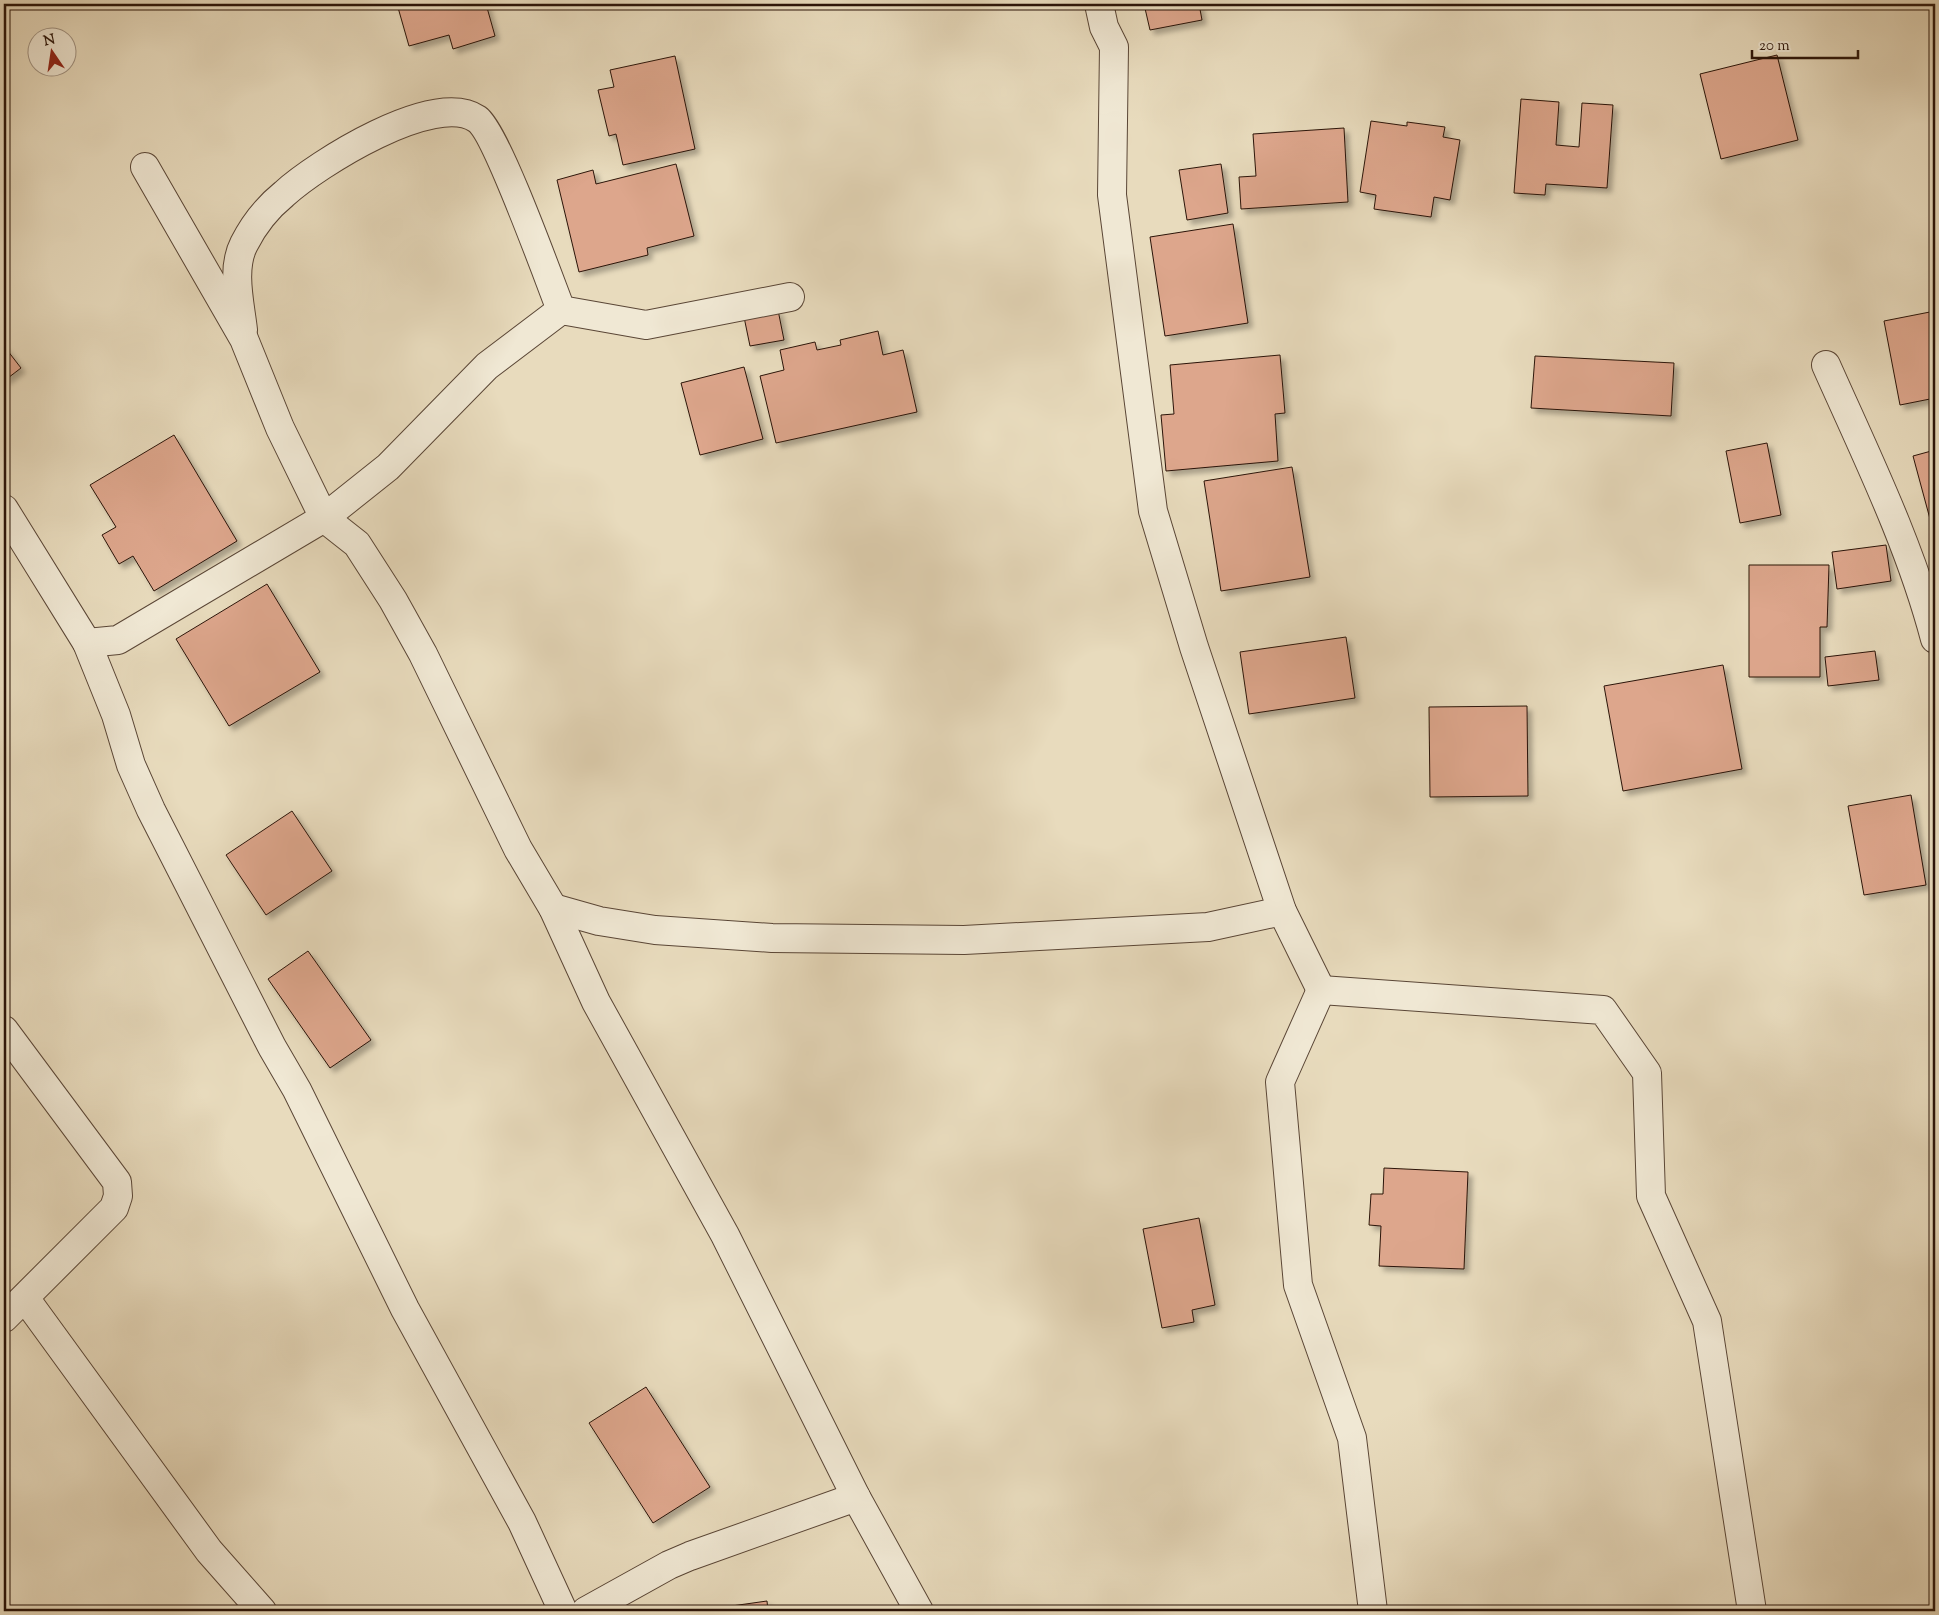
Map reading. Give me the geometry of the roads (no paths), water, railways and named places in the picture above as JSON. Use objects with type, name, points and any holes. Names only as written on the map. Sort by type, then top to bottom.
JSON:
[{"type":"street","points":[[1099,4],[1104,27],[1114,47],[1112,195],[1153,511],[1194,647],[1282,911],[1321,990]]},
{"type":"street","points":[[244,339],[237,272],[243,246],[255,226],[284,194],[332,160],[387,129],[442,112],[459,113],[478,120],[491,140],[504,166],[561,310]]},
{"type":"street","points":[[145,167],[244,339],[280,428],[324,518],[357,544],[393,600],[423,654],[518,849],[553,908],[596,1002],[725,1236],[856,1497],[919,1611]]},
{"type":"street","points":[[88,643],[118,640],[324,518],[388,467],[487,366],[561,310],[646,325],[790,297]]},
{"type":"street","points":[[1826,366],[1898,527],[1935,639]]},
{"type":"street","points":[[4,509],[88,643],[116,715],[131,764],[151,810],[272,1047],[297,1090],[405,1309],[522,1522],[563,1611]]},
{"type":"street","points":[[553,908],[599,921],[655,930],[772,938],[954,940],[1208,927],[1282,911]]},
{"type":"street","points":[[1321,990],[1280,1082],[1298,1285],[1352,1438],[1373,1611]]},
{"type":"street","points":[[1321,990],[1603,1010],[1646,1073],[1651,1196],[1707,1321],[1752,1611]]},
{"type":"street","points":[[4,1030],[116,1182],[118,1196],[114,1208],[4,1318]]},
{"type":"street","points":[[25,1298],[209,1551],[262,1611]]},
{"type":"street","points":[[586,1611],[669,1565],[690,1556],[856,1497]]}]
